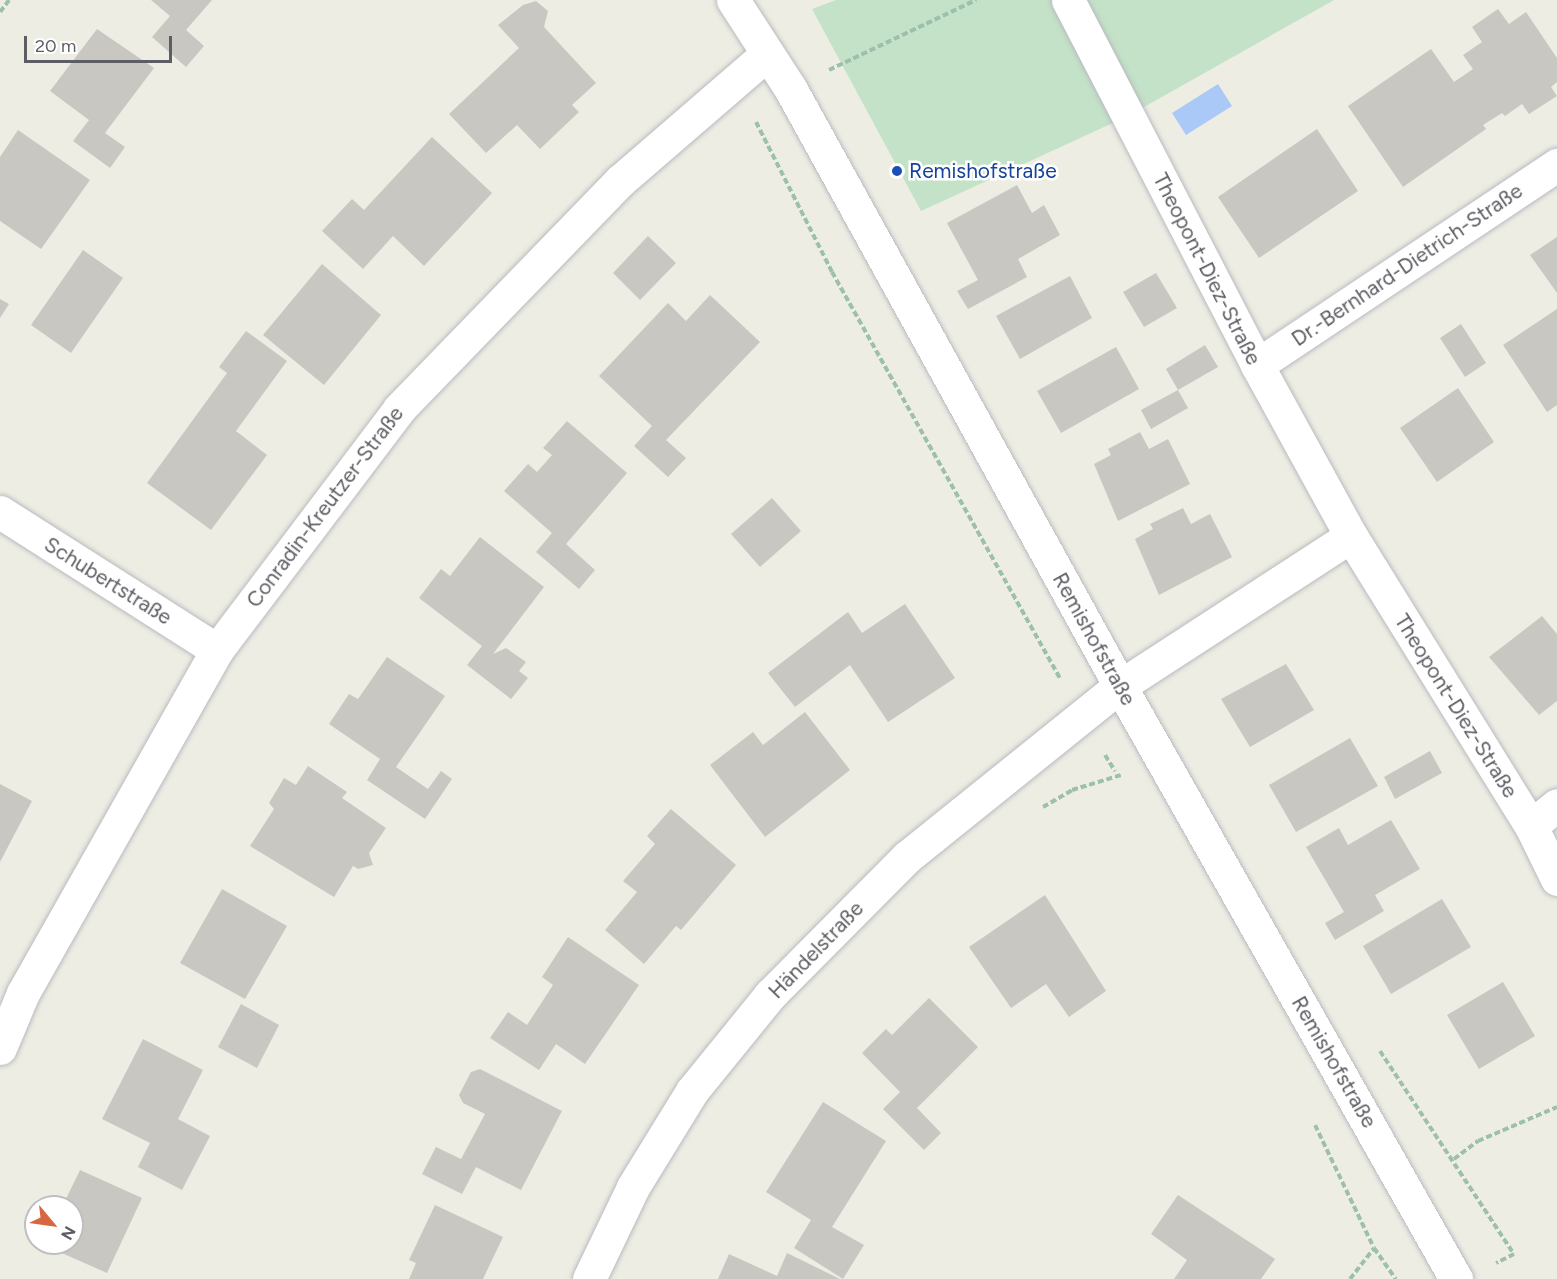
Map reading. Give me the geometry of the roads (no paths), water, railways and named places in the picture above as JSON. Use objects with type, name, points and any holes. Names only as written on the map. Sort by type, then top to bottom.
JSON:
[{"type":"street","name":"Remishofstraße","points":[[733,0],[766,55],[790,88],[1164,765],[1456,1279]]},
{"type":"street","name":"Theopont-Diez-Straße","points":[[1068,0],[1257,365],[1351,536],[1531,826],[1557,879]]},
{"type":"street","name":"Conradin-Kreutzer-Straße","points":[[0,1048],[23,993],[217,650],[399,409],[620,181],[766,55]]},
{"type":"street","name":"Dr.-Bernhard-Dietrich-Straße","points":[[1257,365],[1557,165]]},
{"type":"street","name":"Schubertstraße","points":[[0,512],[217,650]]},
{"type":"street","points":[[1120,686],[1351,536]]},
{"type":"street","name":"Händelstraße","points":[[589,1279],[633,1187],[692,1091],[770,995],[907,857],[1120,686]]},
{"type":"street","points":[[1531,826],[1557,805]]},
{"type":"water","points":[[1218,84],[1232,106],[1186,135],[1172,113]]},
{"type":"place","name":"Remishofstraße","points":[[897,171]]}]
